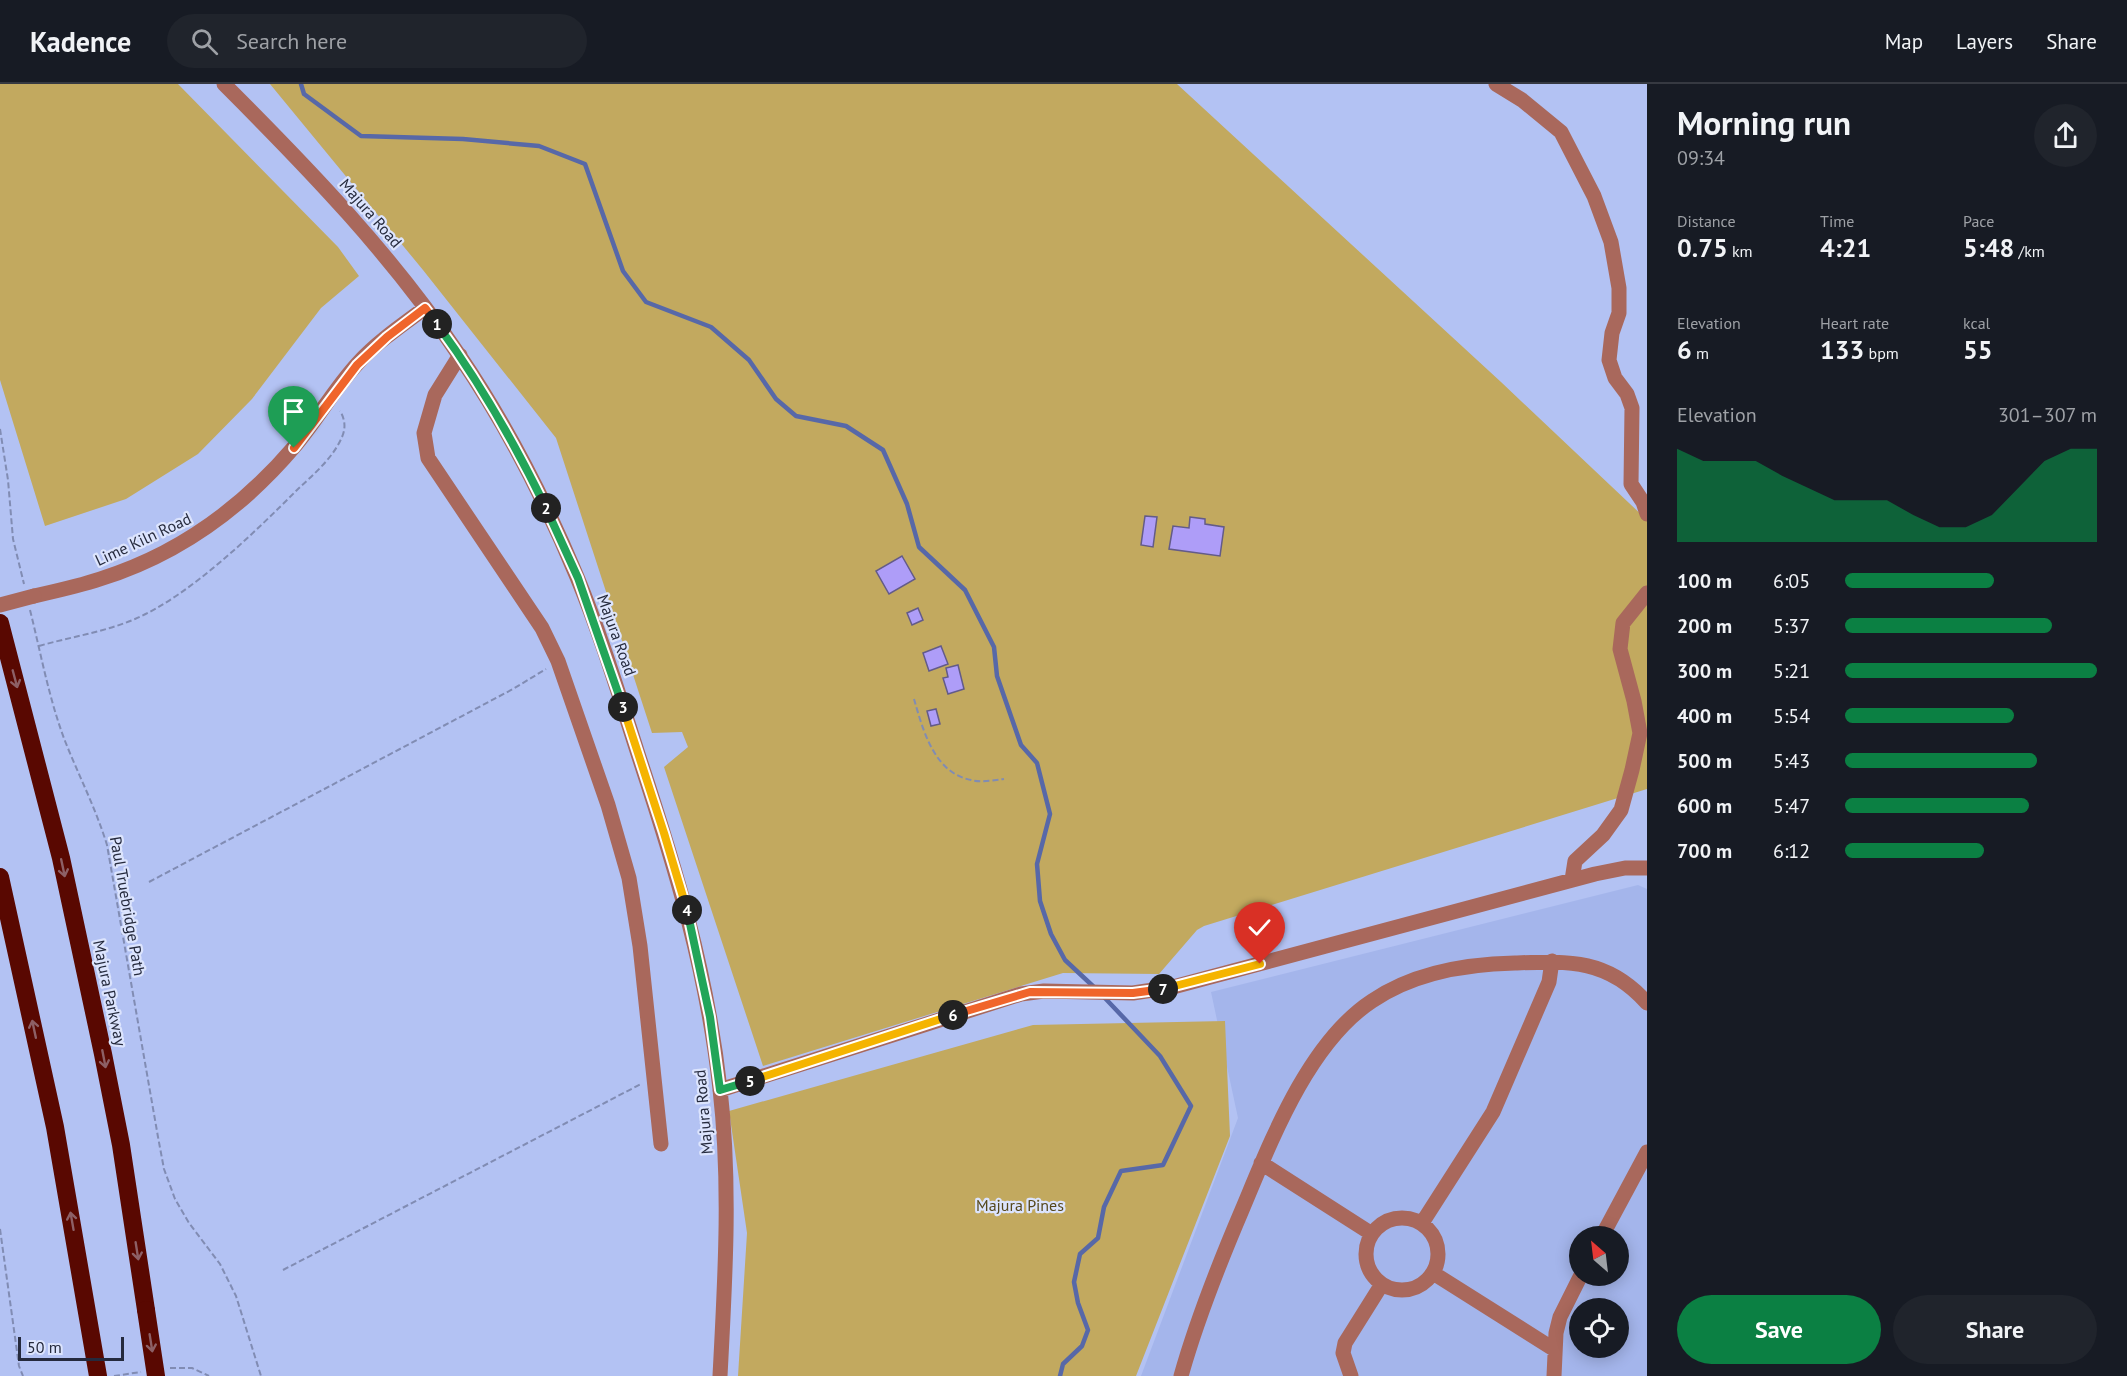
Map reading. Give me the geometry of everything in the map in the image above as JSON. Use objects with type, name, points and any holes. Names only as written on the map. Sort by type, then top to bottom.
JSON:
[{"type":"highway","name":"Majura Parkway","points":[[0,623],[61,858],[100,1042],[121,1145],[156,1376]]},
{"type":"highway","points":[[0,877],[55,1127],[90,1319],[98,1376]]},
{"type":"street","name":"Majura Road","points":[[224,84],[303,164],[371,239],[460,355],[534,482],[578,578],[678,879],[691,925],[710,1017],[720,1090],[726,1167],[727,1241],[720,1376]]},
{"type":"street","points":[[1496,84],[1522,100],[1562,132],[1594,196],[1611,243],[1619,288],[1619,313],[1612,333],[1609,360],[1615,378],[1627,394],[1632,408],[1631,484],[1643,502],[1647,514]]},
{"type":"street","name":"Lime Kiln Road","points":[[0,604],[110,576],[138,565],[204,531],[238,504],[294,448],[357,365],[425,308]]},
{"type":"street","points":[[460,355],[435,395],[424,433],[428,458],[542,628],[558,661],[608,805],[629,878],[640,946],[661,1144]]},
{"type":"street","points":[[1572,880],[1575,861],[1604,836],[1621,810],[1632,770],[1640,733],[1620,649],[1623,623],[1647,592]]},
{"type":"street","points":[[720,1090],[1020,994],[1044,991],[1133,993],[1173,987],[1572,880],[1616,869],[1647,868]]},
{"type":"street","points":[[1422,1223],[1493,1112],[1549,982],[1552,961]]},
{"type":"street","points":[[1181,1376],[1219,1266],[1262,1163],[1313,1063],[1327,1042],[1370,1001],[1410,981],[1436,973],[1500,963],[1552,961],[1586,964],[1603,970],[1620,979],[1647,1003]]},
{"type":"street","points":[[1607,1226],[1647,1152]]},
{"type":"street","points":[[1262,1163],[1372,1234]]},
{"type":"street","points":[[1411,1218],[1422,1223],[1436,1239],[1439,1251],[1438,1262],[1433,1273],[1419,1286],[1410,1289],[1400,1290],[1382,1284],[1373,1276],[1368,1266],[1366,1254],[1372,1234],[1390,1220],[1411,1218]]},
{"type":"street","points":[[1433,1273],[1555,1350]]},
{"type":"street","points":[[1351,1376],[1342,1353],[1382,1284]]},
{"type":"street","points":[[1554,1376],[1556,1333],[1560,1317],[1576,1286]]},
{"type":"path","points":[[39,645],[135,619],[182,591],[226,556],[272,516],[334,452],[345,426],[338,408],[329,401]]},
{"type":"path","name":"Paul Truebridge Path","points":[[0,429],[8,480],[13,539],[29,596],[53,706],[107,844],[158,1137],[169,1184],[189,1223],[220,1264],[230,1282],[261,1376]]},
{"type":"path","points":[[149,882],[513,689],[558,661]]},
{"type":"path","points":[[914,699],[924,733],[936,754],[952,774],[972,781],[1004,779]]},
{"type":"path","points":[[283,1270],[654,1077]]},
{"type":"path","points":[[0,1229],[19,1366],[23,1376]]},
{"type":"shaded area","points":[[1638,885],[1647,889],[1647,1376],[1141,1376],[1238,1118],[1211,992]]},
{"type":"green space","points":[[0,84],[178,84],[338,247],[359,276],[321,308],[252,399],[198,454],[126,499],[45,526],[0,380]]},
{"type":"green space","points":[[270,84],[1177,84],[1501,382],[1647,520],[1647,789],[1204,926],[1197,930],[1159,974],[1063,973],[763,1066],[664,767],[688,747],[682,732],[652,733],[556,438],[423,270]]},
{"type":"green space","name":"Majura Pines","points":[[1225,1021],[1230,1136],[1136,1376],[738,1376],[747,1233],[729,1111],[1033,1025]]},
{"type":"building","points":[[1145,516],[1157,517],[1153,547],[1141,545]]},
{"type":"building","points":[[1190,517],[1205,519],[1205,524],[1224,527],[1220,556],[1169,549],[1173,526],[1189,528]]},
{"type":"building","points":[[902,556],[915,579],[889,594],[876,571]]},
{"type":"building","points":[[918,608],[923,620],[912,625],[907,613]]},
{"type":"building","points":[[941,646],[948,664],[929,671],[923,653]]},
{"type":"building","points":[[958,665],[964,689],[948,694],[943,678],[948,677],[946,668]]},
{"type":"building","points":[[936,709],[940,724],[931,726],[927,711]]},
{"type":"waterway","points":[[301,84],[304,94],[361,136],[463,139],[539,146],[585,164],[623,271],[646,302],[711,327],[749,360],[776,399],[796,416],[846,426],[883,450],[907,504],[919,547],[965,590],[994,647],[997,676],[1021,745],[1037,763],[1050,814],[1037,864],[1040,901],[1051,934],[1065,960],[1095,988]]},
{"type":"waterway","points":[[1060,1376],[1063,1364],[1082,1346],[1088,1330],[1078,1303],[1074,1282],[1080,1254],[1098,1238],[1104,1207],[1121,1171],[1163,1165],[1191,1106],[1160,1056],[1103,996]]},
{"type":"route","points":[[294,448],[357,365],[387,337],[425,308],[460,355],[534,482],[578,578],[664,833],[691,925],[710,1017],[720,1090],[1020,994],[1044,991],[1100,993],[1151,991],[1183,985],[1260,964]]}]
